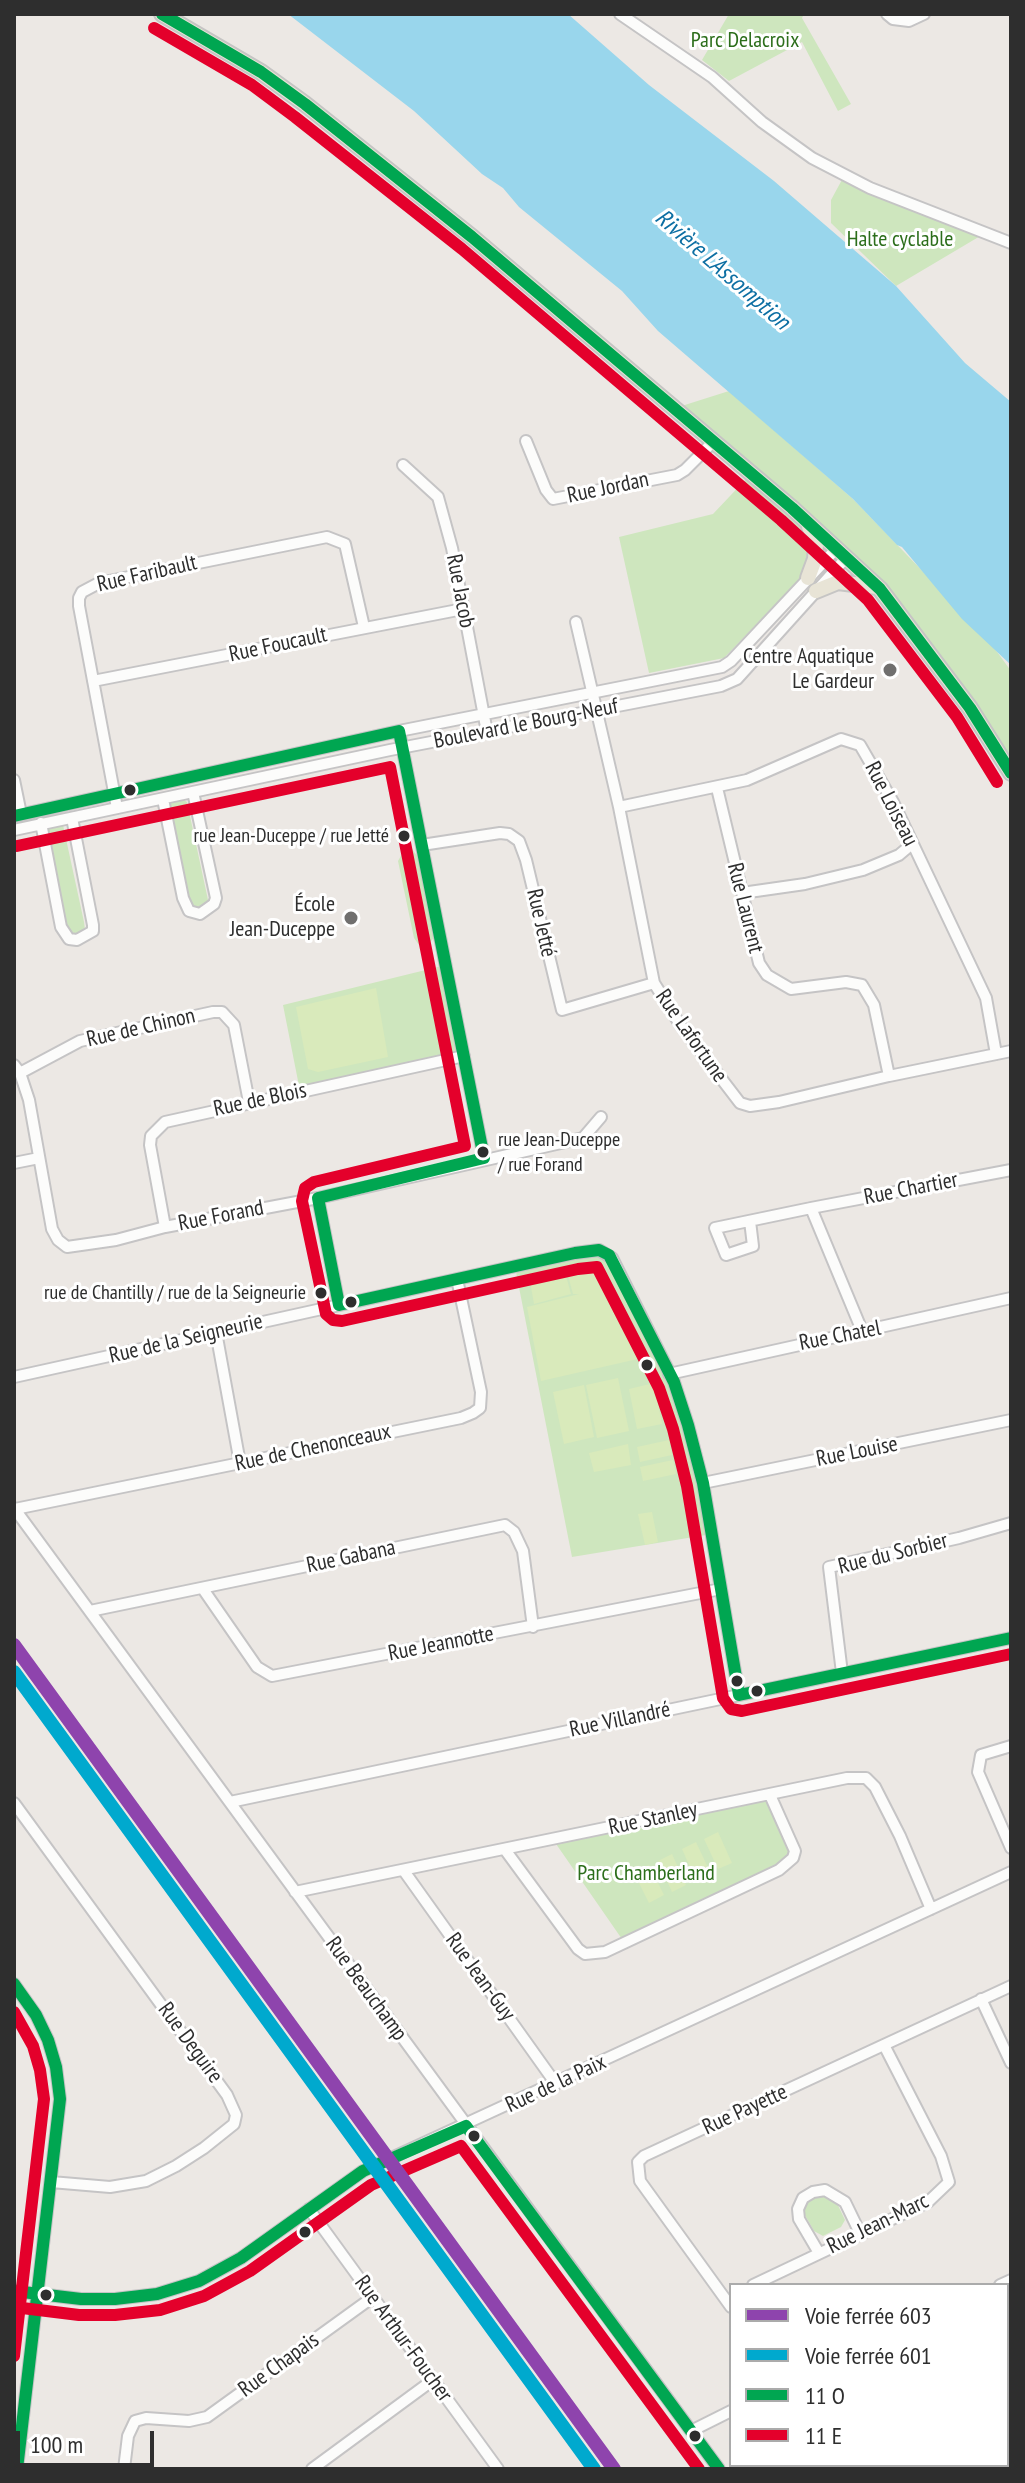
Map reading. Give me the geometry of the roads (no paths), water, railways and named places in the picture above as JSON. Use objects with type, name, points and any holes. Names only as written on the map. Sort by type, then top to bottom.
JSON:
[{"type":"main road","points":[[162,14],[261,72],[334,127],[472,237],[805,520],[878,587],[970,708],[1011,773]]},
{"type":"main road","points":[[805,520],[816,543],[812,585],[838,582],[878,587]]},
{"type":"street","points":[[620,14],[712,77],[762,122],[812,158],[844,176],[1011,243]]},
{"type":"street","points":[[887,14],[893,19],[909,21],[924,14]]},
{"type":"street","name":"Rue Jordan","points":[[526,441],[546,490],[553,499],[677,475],[714,441]]},
{"type":"street","name":"Rue Jacob","points":[[403,465],[438,497],[452,548],[487,732]]},
{"type":"street","name":"Rue Faribault","points":[[117,808],[79,598],[87,589],[99,583],[327,537],[345,544],[364,627]]},
{"type":"street","name":"Boulevard le Bourg-Neuf","points":[[18,815],[399,731],[722,667],[812,585],[841,554]]},
{"type":"street","name":"Boulevard le Bourg-Neuf","points":[[14,830],[403,748],[721,686],[737,679],[812,585]]},
{"type":"street","name":"Rue Foucault","points":[[93,681],[463,609]]},
{"type":"street","name":"Rue Lafortune","points":[[576,622],[619,807],[654,983],[681,1026],[740,1103],[750,1106],[779,1102],[1011,1051]]},
{"type":"street","points":[[399,731],[484,1158]]},
{"type":"street","name":"Rue Loiseau","points":[[619,807],[747,780],[841,739],[860,745],[878,774],[986,998],[996,1054]]},
{"type":"street","points":[[14,780],[18,815]]},
{"type":"street","name":"Rue Laurent","points":[[717,788],[759,963],[767,975],[791,989],[846,982],[862,985],[874,1005],[889,1076]]},
{"type":"street","points":[[163,799],[185,904],[189,911],[200,914],[214,904],[216,898],[193,792]]},
{"type":"street","points":[[41,823],[61,927],[69,939],[77,940],[93,931],[93,925],[72,818]]},
{"type":"street","name":"Rue Jetté","points":[[422,845],[500,833],[509,834],[519,841],[562,1010],[654,983]]},
{"type":"street","points":[[742,893],[851,874],[899,855],[912,844]]},
{"type":"street","name":"Rue de Chinon","points":[[17,1069],[80,1041],[222,1012],[234,1025],[249,1102]]},
{"type":"street","name":"Rue de Blois","points":[[165,1227],[151,1156],[151,1136],[165,1122],[464,1056]]},
{"type":"street","name":"Rue Forand","points":[[17,1069],[29,1100],[52,1229],[58,1240],[67,1247],[116,1240],[165,1227],[318,1198],[583,1138],[601,1117]]},
{"type":"street","points":[[14,1163],[39,1158]]},
{"type":"street","name":"Rue Chartier","points":[[750,1221],[1011,1170]]},
{"type":"street","points":[[318,1198],[339,1305]]},
{"type":"street","points":[[811,1208],[863,1333]]},
{"type":"street","name":"Rue de la Seigneurie","points":[[14,1377],[599,1250],[612,1258],[669,1374],[688,1425],[703,1483],[739,1695]]},
{"type":"street","name":"Rue de Chenonceaux","points":[[14,1508],[461,1418],[480,1408],[478,1380],[457,1279]]},
{"type":"street","name":"Rue Chatel","points":[[669,1374],[1011,1298]]},
{"type":"street","points":[[216,1332],[240,1463]]},
{"type":"street","name":"Rue Louise","points":[[703,1483],[1011,1420]]},
{"type":"street","name":"Rue Beauchamp","points":[[14,1508],[719,2469]]},
{"type":"street","name":"Rue du Sorbier","points":[[842,1673],[829,1567],[1011,1523]]},
{"type":"street","name":"Rue Gabana","points":[[90,1611],[505,1525],[514,1532],[523,1551],[533,1627]]},
{"type":"street","name":"Rue Jeannotte","points":[[203,1589],[257,1667],[272,1676],[721,1589]]},
{"type":"street","name":"Rue Villandré","points":[[230,1802],[1011,1638]]},
{"type":"street","points":[[1011,1746],[981,1755],[978,1772],[1011,1848]]},
{"type":"street","name":"Rue Stanley","points":[[295,1892],[506,1851],[847,1778],[866,1778],[875,1787],[900,1836],[931,1909]]},
{"type":"street","points":[[506,1851],[578,1949],[585,1954],[605,1952],[779,1870],[793,1858],[795,1851],[770,1795]]},
{"type":"street","name":"Rue Deguire","points":[[14,1803],[227,2095],[236,2115],[234,2124],[204,2148],[146,2181],[110,2187],[51,2182]]},
{"type":"street","name":"Rue Jean-Guy","points":[[404,1871],[556,2084]]},
{"type":"street","name":"Rue de la Paix","points":[[14,2291],[115,2299],[144,2296],[212,2275],[241,2258],[363,2171],[1011,1872]]},
{"type":"street","points":[[14,1984],[36,2015],[48,2040],[56,2067],[60,2099],[17,2469]]},
{"type":"street","name":"Rue Payette","points":[[729,2300],[640,2181],[638,2162],[644,2156],[1011,1986]]},
{"type":"street","points":[[981,1999],[1011,2063]]},
{"type":"street","name":"Rue Jean-Marc","points":[[757,2283],[928,2202],[949,2182],[941,2156],[884,2045]]},
{"type":"street","points":[[819,2253],[799,2219],[798,2209],[803,2198],[813,2192],[825,2190],[845,2202],[860,2233]]},
{"type":"street","name":"Rue Arthur-Foucher","points":[[309,2209],[495,2468]]},
{"type":"street","name":"Rue Chapais","points":[[124,2469],[128,2436],[135,2421],[146,2418],[189,2421],[207,2417],[373,2297]]},
{"type":"street","points":[[312,2469],[433,2380]]},
{"type":"street","points":[[691,2431],[729,2412]]},
{"type":"water","name":"Rivière L'Assomption","points":[[288,14],[568,14],[649,85],[774,181],[896,286],[965,363],[1011,402],[1011,665],[962,619],[902,547],[853,499],[658,331],[622,291],[519,207],[503,188],[482,174],[414,111]]},
{"type":"rail line","name":"603","points":[[14,1645],[614,2469]]},
{"type":"rail line","name":"601","points":[[14,1672],[594,2469]]},
{"type":"place","name":"Centre Aquatique Le Gardeur","points":[[890,670]]},
{"type":"place","name":"rue Jean-Duceppe / rue Jetté","points":[[404,836]]},
{"type":"place","name":"École Jean-Duceppe","points":[[351,918]]},
{"type":"place","name":"rue Jean-Duceppe / rue Forand","points":[[483,1152]]},
{"type":"place","name":"rue de Chantilly / rue de la Seigneurie","points":[[321,1293]]},
{"type":"park label","name":"Parc Delacroix","points":[[745,41]]},
{"type":"park label","name":"Halte cyclable","points":[[900,240]]},
{"type":"park label","name":"Parc Chamberland","points":[[646,1874]]}]
